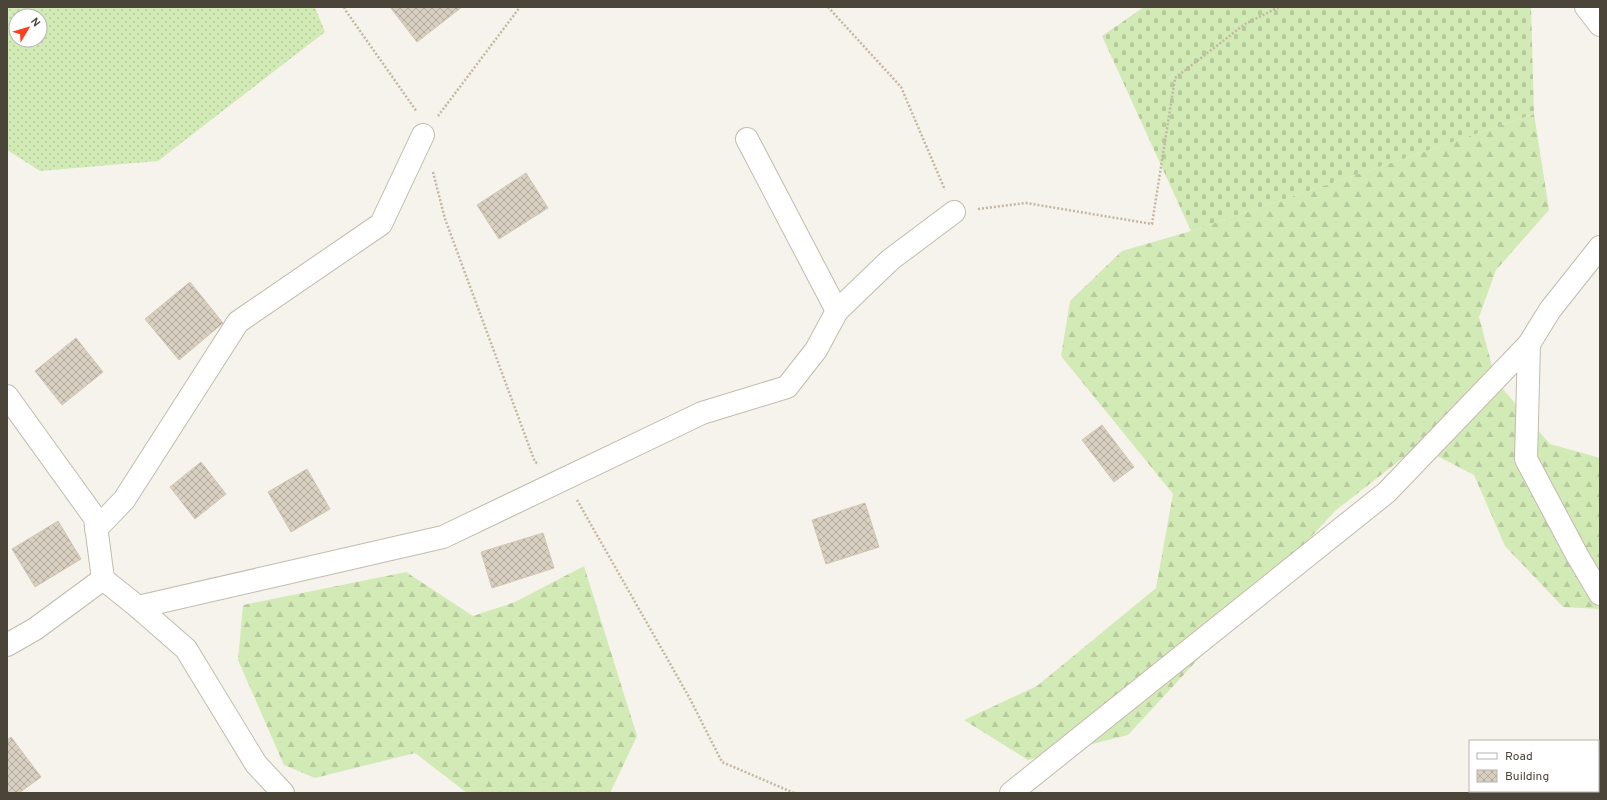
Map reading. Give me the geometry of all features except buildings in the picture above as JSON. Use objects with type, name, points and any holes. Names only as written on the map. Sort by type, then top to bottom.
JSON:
[{"type":"street","points":[[1586,7],[1600,25]]},
{"type":"street","points":[[96,530],[124,500],[238,322],[381,224],[423,135]]},
{"type":"street","points":[[747,139],[837,310]]},
{"type":"street","points":[[138,607],[443,537],[702,413],[787,387],[816,350],[837,310],[890,260],[954,212]]},
{"type":"street","points":[[1011,793],[1388,492],[1529,344],[1550,310],[1600,247]]},
{"type":"street","points":[[1529,344],[1526,459],[1576,555],[1600,594]]},
{"type":"street","points":[[7,396],[95,518],[103,579],[186,649],[256,764],[284,793]]},
{"type":"street","points":[[7,645],[35,629],[103,579]]},
{"type":"path","points":[[344,7],[417,113],[445,219],[535,462],[565,478],[689,697],[722,762],[794,793]]},
{"type":"path","points":[[423,135],[520,7]]},
{"type":"path","points":[[828,7],[901,87],[954,212],[1026,204],[1152,224],[1175,78],[1245,24],[1279,7]]},
{"type":"green space","points":[[7,7],[315,7],[325,32],[158,161],[40,171],[7,150]]},
{"type":"green space","points":[[1144,7],[1531,7],[1534,114],[1191,231],[1102,36]]},
{"type":"green space","points":[[1534,114],[1549,210],[1496,270],[1479,317],[1496,381],[1550,444],[1600,458],[1600,609],[1563,607],[1505,546],[1474,475],[1418,446],[1335,511],[1128,735],[1028,760],[964,720],[1037,686],[1156,588],[1173,494],[1061,356],[1070,301],[1122,251],[1191,231]]},
{"type":"green space","points":[[584,566],[637,736],[610,793],[467,793],[415,753],[315,778],[284,765],[238,660],[243,605],[406,572],[473,616],[515,602]]}]
